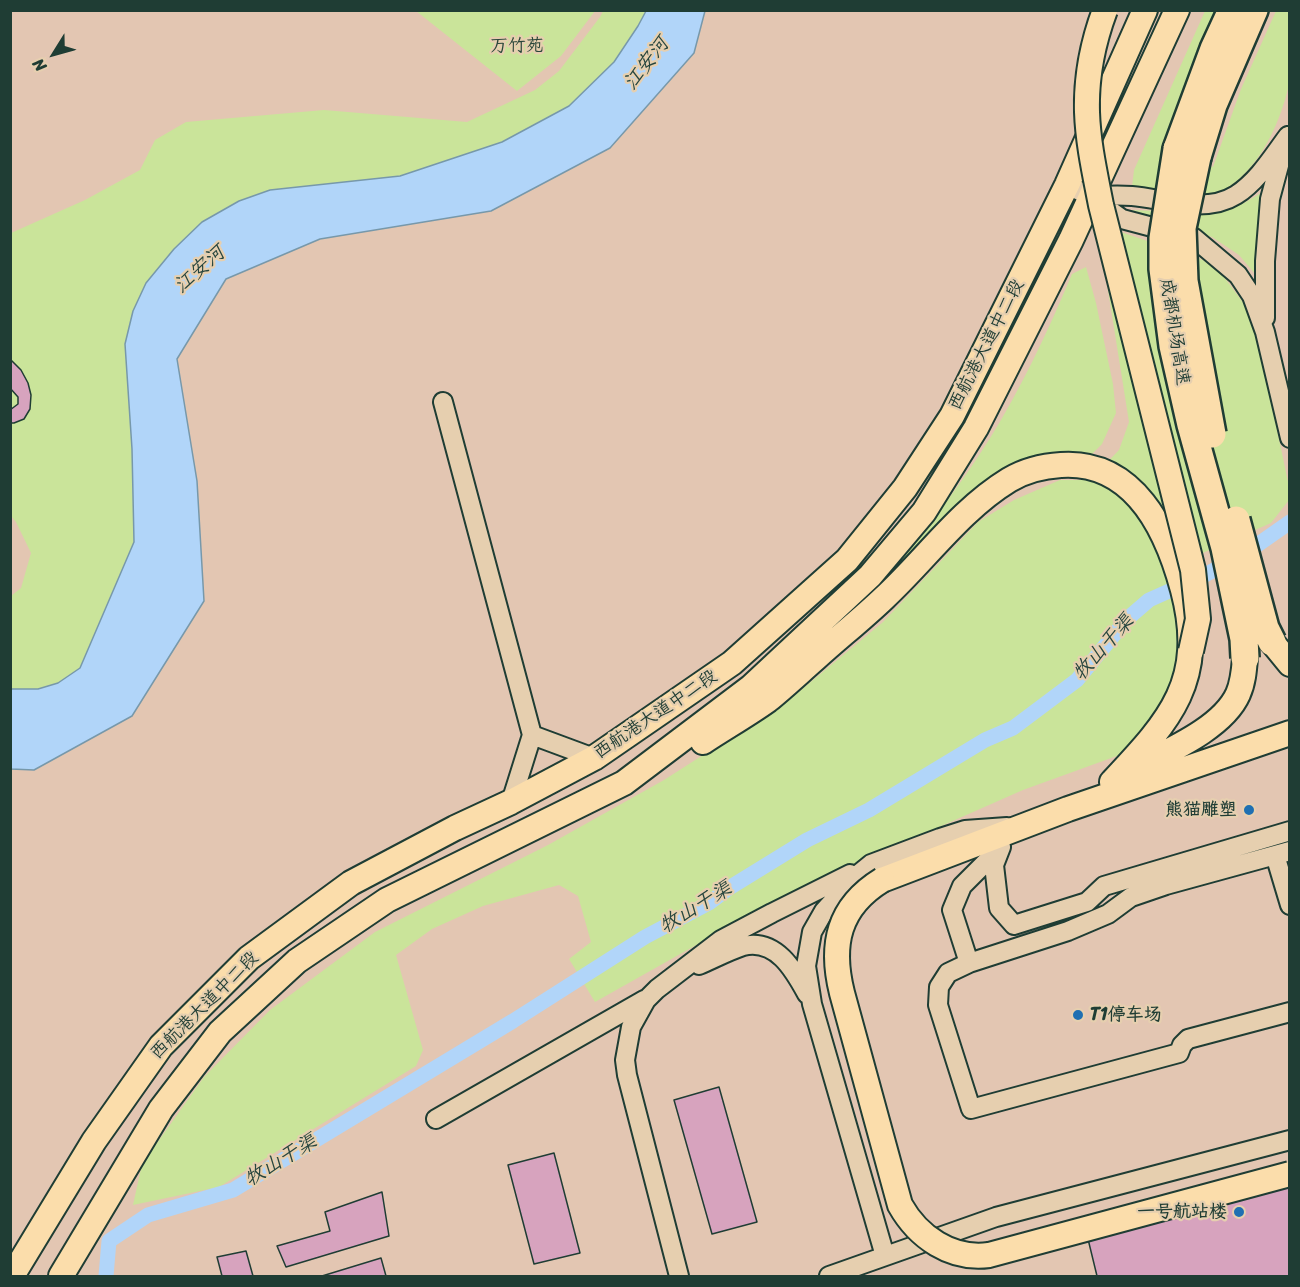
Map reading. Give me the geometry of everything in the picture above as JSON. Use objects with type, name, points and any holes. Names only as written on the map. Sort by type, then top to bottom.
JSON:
[{"type":"highway","name":"成都机场高速","points":[[1232,10],[1214,49],[1177,149],[1163,238],[1163,269],[1173,346],[1191,425],[1225,548],[1244,639],[1245,658]]},
{"type":"highway","name":"成都机场高速","points":[[1254,10],[1213,105],[1197,157],[1182,228],[1184,281],[1208,422],[1265,628],[1272,642]]},
{"type":"main road","points":[[1105,10],[1094,46],[1090,74],[1087,110],[1092,156],[1101,205],[1193,570],[1198,619],[1187,673],[1170,713],[1112,782]]},
{"type":"main road","name":"西航港大道中二段","points":[[12,1276],[94,1141],[161,1046],[249,958],[351,883],[594,758],[732,663],[847,560],[905,488],[952,416],[1067,185],[1145,10]]},
{"type":"main road","name":"西航港大道中二段","points":[[61,1276],[161,1109],[220,1032],[297,961],[387,900],[624,783],[751,687],[870,576],[924,512],[976,428],[1071,240],[1177,10]]},
{"type":"main road","points":[[624,783],[690,750],[768,700],[885,598],[968,512],[1011,479],[1045,466],[1074,465],[1100,471],[1130,488],[1148,508],[1166,539],[1184,593],[1190,626],[1191,651]]},
{"type":"main road","points":[[1272,642],[1290,664]]},
{"type":"main road","points":[[1036,820],[1112,782],[1193,737],[1225,713],[1241,688],[1245,658]]},
{"type":"main road","points":[[1290,733],[877,872],[849,911],[838,947],[837,968],[897,1197],[905,1214],[926,1237],[955,1252],[973,1256],[989,1255],[1290,1173]]},
{"type":"street","points":[[1090,196],[1130,196],[1203,205],[1219,202],[1235,195],[1250,183],[1289,133]]},
{"type":"street","points":[[1265,332],[1270,199],[1289,133]]},
{"type":"street","points":[[1067,185],[1090,196],[1122,219],[1194,238],[1238,275],[1252,296],[1265,332],[1290,438]]},
{"type":"street","points":[[444,402],[532,735],[511,802]]},
{"type":"street","points":[[532,735],[594,758]]},
{"type":"street","points":[[969,963],[952,910],[962,886],[1001,848],[1036,820]]},
{"type":"street","points":[[1001,848],[994,865],[999,908],[1014,925],[1087,902],[1104,886],[1290,831]]},
{"type":"street","points":[[1290,905],[1282,853],[1166,885],[1131,897],[1108,914],[1068,931],[969,963],[948,973],[939,987],[938,1005],[969,1105],[1180,1049],[1188,1039],[1290,1012]]},
{"type":"street","points":[[679,1276],[627,1075],[625,1060],[631,1027],[646,1000],[657,988],[721,940],[772,913],[877,872]]},
{"type":"street","points":[[877,872],[838,895],[820,917],[812,932],[806,966],[812,1004],[885,1256]]},
{"type":"street","points":[[675,976],[742,947],[759,946],[774,951],[784,958],[812,1004]]},
{"type":"street","points":[[436,1119],[646,1000]]},
{"type":"street","points":[[829,1276],[996,1217],[1290,1140]]},
{"type":"green space","name":"万竹苑","points":[[416,11],[595,11],[561,56],[517,91]]},
{"type":"green space","points":[[603,11],[646,11],[614,62],[569,106],[502,142],[400,176],[270,190],[239,201],[202,222],[174,249],[146,283],[133,311],[134,542],[80,668],[58,683],[38,689],[11,689],[11,596],[21,588],[31,553],[11,516],[11,233],[85,200],[140,170],[155,140],[186,122],[324,110],[467,122],[535,90],[559,71]]},
{"type":"green space","points":[[1205,11],[1217,11],[1199,48],[1163,145],[1213,167],[1241,89],[1276,11],[1289,11],[1290,77],[1285,100],[1272,134],[1263,150],[1240,178],[1226,189],[1210,196],[1185,195],[1132,187],[1134,170]]},
{"type":"green space","points":[[1261,193],[1263,195],[1256,275],[1239,255],[1212,237],[1131,210],[1212,213],[1244,203]]},
{"type":"green space","points":[[1121,232],[1203,260],[1224,277],[1248,309],[1259,343],[1289,487],[1289,500],[1271,523],[1171,567],[1182,623],[1171,685],[1150,723],[1125,753],[1023,790],[785,895],[595,1002],[569,959],[591,942],[578,896],[559,885],[483,906],[432,929],[396,955],[423,1050],[416,1066],[219,1187],[133,1205],[142,1164],[204,1077],[270,1010],[375,932],[548,845],[664,780],[789,700],[883,622],[978,522],[1014,500],[1060,480],[1090,480],[1119,450],[1129,422],[1103,259]]},
{"type":"green space","points":[[1086,267],[1113,384],[1116,413],[1102,444],[1092,454],[1070,452],[1025,459],[981,483],[878,590],[983,450],[1025,376],[1072,274]]},
{"type":"water","name":"江安河","points":[[646,11],[705,11],[694,53],[610,148],[491,211],[320,239],[226,279],[177,359],[197,481],[204,601],[132,716],[34,770],[11,769],[11,689],[38,689],[58,683],[80,668],[134,542],[132,449],[125,344],[133,311],[146,283],[174,249],[202,222],[239,201],[270,190],[400,176],[502,142],[569,106],[614,62]]},
{"type":"building","points":[[10,359],[21,370],[31,395],[30,409],[24,419],[14,423],[10,423],[10,410],[18,404],[18,397],[10,388]]},
{"type":"building","points":[[719,1087],[757,1222],[712,1234],[674,1100]]},
{"type":"building","points":[[554,1153],[580,1253],[534,1264],[508,1165]]},
{"type":"building","name":"一号航站楼","points":[[1290,1185],[1290,1276],[1097,1276],[1088,1239]]},
{"type":"building","points":[[382,1192],[389,1236],[286,1267],[277,1246],[330,1231],[325,1212]]},
{"type":"building","points":[[246,1251],[253,1276],[222,1276],[217,1257]]},
{"type":"building","points":[[381,1258],[386,1276],[322,1276]]},
{"type":"waterway","name":"牧山干渠","points":[[106,1276],[109,1241],[148,1215],[233,1190],[513,1021],[645,937],[709,903],[729,888],[807,840],[869,810],[985,740],[1013,728],[1077,680],[1127,619],[1149,600],[1205,575],[1250,550],[1290,522]]},
{"type":"place","name":"熊猫雕塑","points":[[1249,810]]},
{"type":"place","name":"T1停车场","points":[[1078,1015]]},
{"type":"place","name":"一号航站楼","points":[[1239,1212]]}]
